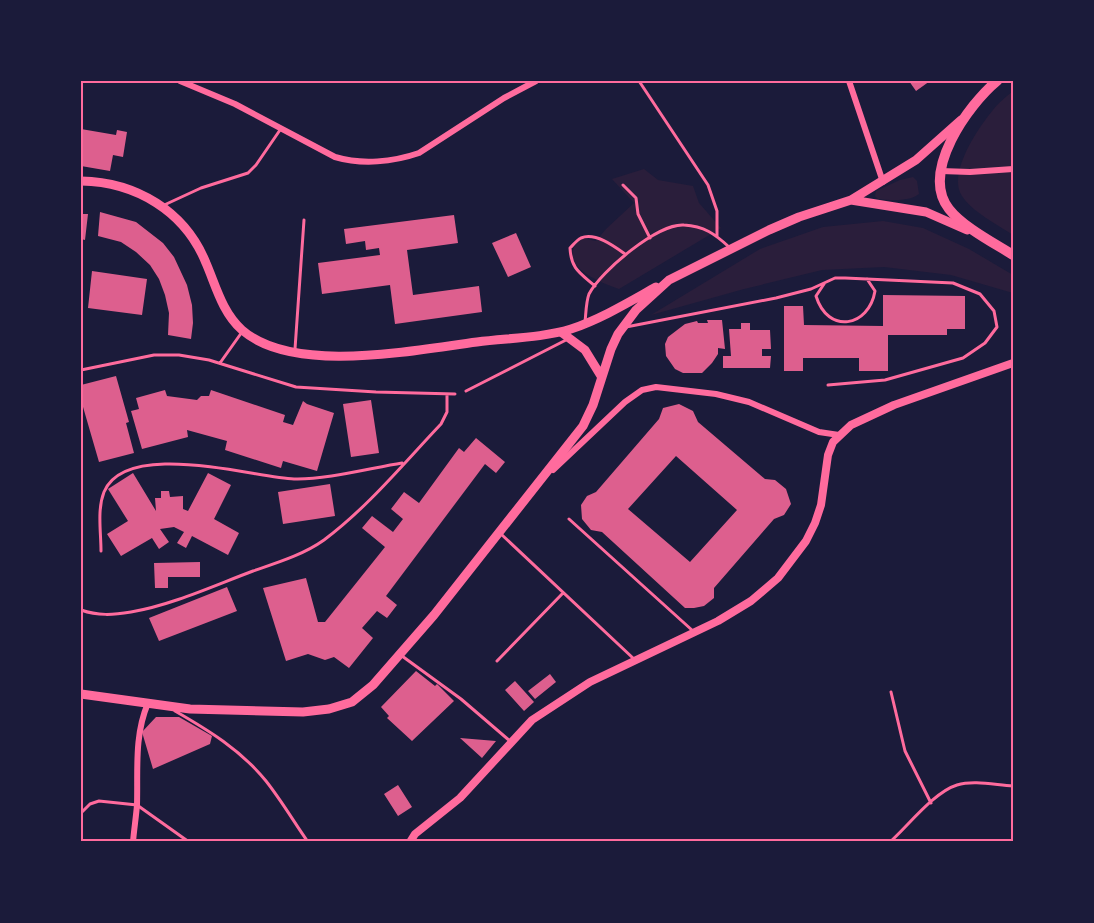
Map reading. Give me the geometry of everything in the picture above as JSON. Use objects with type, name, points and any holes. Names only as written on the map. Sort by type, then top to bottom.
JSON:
[{"type":"highway","points":[[997,81],[972,110],[944,153],[941,195],[949,209],[960,220],[1013,255]]},
{"type":"main road","points":[[81,180],[122,188],[162,206],[182,222],[206,261],[222,302],[231,317],[243,330],[269,344],[294,351],[325,356],[371,355],[561,332],[585,323],[730,248],[799,217],[851,200],[923,154],[972,110]]},
{"type":"main road","points":[[851,200],[926,212],[991,241]]},
{"type":"main road","points":[[81,694],[190,709],[303,712],[340,707],[352,702],[373,685],[400,654],[500,533],[583,426],[621,328],[636,310],[669,280]]},
{"type":"main road","points":[[561,332],[585,350],[601,376]]},
{"type":"street","points":[[180,81],[213,93],[335,158],[350,162],[404,158],[419,153],[504,98],[536,81]]},
{"type":"street","points":[[849,81],[882,182]]},
{"type":"street","points":[[941,171],[970,172],[1013,169]]},
{"type":"street","points":[[410,842],[415,834],[460,798],[532,720],[565,697],[751,601],[778,578],[806,541],[816,523],[828,455],[833,442],[851,425],[894,405],[1013,363]]},
{"type":"street","points":[[539,482],[625,402],[642,390],[656,387],[716,394],[749,402],[819,432],[839,435]]},
{"type":"street","points":[[133,842],[137,805],[138,735],[141,718],[148,703]]},
{"type":"lane","points":[[639,81],[708,185],[717,211],[717,236]]},
{"type":"lane","points":[[162,206],[201,188],[248,173],[281,128]]},
{"type":"lane","points":[[623,185],[636,198],[638,213],[650,238]]},
{"type":"lane","points":[[294,351],[304,220]]},
{"type":"lane","points":[[585,323],[590,294],[610,268],[626,254],[667,228],[682,224],[706,228],[730,248]]},
{"type":"lane","points":[[596,286],[578,272],[571,261],[570,248],[579,238],[587,237],[604,241],[626,254]]},
{"type":"lane","points":[[621,328],[776,298],[811,289],[825,282],[846,278],[953,283],[980,294],[994,311],[997,327],[985,343],[963,358],[885,380],[828,385]]},
{"type":"lane","points":[[825,282],[816,296],[819,306],[828,318],[844,322],[858,318],[868,310],[873,302],[875,291],[867,279]]},
{"type":"lane","points":[[219,364],[243,330]]},
{"type":"lane","points":[[466,391],[570,338]]},
{"type":"lane","points":[[81,370],[153,355],[178,355],[219,364],[296,387],[455,394]]},
{"type":"lane","points":[[81,610],[102,615],[132,612],[170,601],[297,555],[322,542],[350,519],[441,424],[447,412],[447,394]]},
{"type":"lane","points":[[101,551],[100,508],[105,490],[116,477],[134,468],[165,464],[198,465],[296,479],[314,478],[404,462]]},
{"type":"lane","points":[[569,519],[694,632]]},
{"type":"lane","points":[[500,533],[636,660]]},
{"type":"lane","points":[[497,661],[563,593]]},
{"type":"lane","points":[[400,654],[461,699],[511,742]]},
{"type":"lane","points":[[891,692],[904,751],[931,803]]},
{"type":"lane","points":[[165,705],[216,736],[254,767],[308,842]]},
{"type":"lane","points":[[890,842],[931,803],[956,786],[970,783],[1013,786]]},
{"type":"lane","points":[[81,813],[90,804],[99,801],[137,805],[189,842]]},
{"type":"shaded area","points":[[1013,91],[1013,235],[966,202],[958,187],[958,176],[966,152],[980,128],[997,105]]},
{"type":"shaded area","points":[[644,169],[658,180],[693,186],[699,203],[721,228],[619,289],[596,280],[581,270],[573,257],[573,250],[582,238],[596,241],[634,203],[612,179]]},
{"type":"shaded area","points":[[913,177],[917,181],[919,194],[915,197],[894,200],[878,199],[875,196],[876,191]]},
{"type":"shaded area","points":[[883,221],[923,228],[969,249],[1013,275],[1013,293],[951,275],[884,267],[822,270],[651,315],[760,249],[823,227]]},
{"type":"building","points":[[909,81],[930,81],[916,91]]},
{"type":"building","points":[[81,129],[116,135],[117,130],[127,132],[123,157],[113,155],[110,171],[81,166]]},
{"type":"building","points":[[100,212],[136,222],[163,243],[174,257],[187,285],[192,305],[191,339],[168,335],[169,313],[159,279],[150,265],[136,252],[121,242],[98,236]]},
{"type":"building","points":[[81,214],[88,214],[85,240],[81,239]]},
{"type":"building","points":[[454,215],[458,243],[407,250],[413,295],[479,286],[482,312],[395,324],[390,285],[322,294],[318,263],[380,255],[379,248],[366,250],[365,241],[346,244],[344,229]]},
{"type":"building","points":[[516,233],[531,267],[508,277],[492,243]]},
{"type":"building","points":[[92,271],[147,279],[142,315],[88,308]]},
{"type":"building","points":[[883,295],[965,296],[965,329],[947,329],[947,335],[888,335],[888,371],[859,371],[859,358],[803,358],[803,371],[784,371],[784,306],[803,306],[804,325],[883,326]]},
{"type":"building","points":[[707,320],[722,320],[725,349],[718,348],[718,354],[702,373],[683,373],[675,369],[666,356],[665,344],[668,337],[685,324],[697,321],[708,323]]},
{"type":"building","points":[[741,323],[750,323],[750,330],[770,330],[771,349],[762,349],[762,356],[771,356],[770,368],[723,368],[723,356],[731,356],[729,329],[741,329]]},
{"type":"building","points":[[116,376],[129,422],[126,423],[134,453],[99,462],[81,400],[81,385]]},
{"type":"building","points":[[165,390],[167,396],[197,400],[201,396],[209,396],[211,390],[285,415],[283,422],[293,425],[303,401],[334,413],[317,471],[283,461],[281,468],[225,450],[227,441],[187,430],[188,437],[142,449],[131,411],[139,409],[136,398]]},
{"type":"building","points":[[371,400],[379,453],[351,457],[343,404]]},
{"type":"building","points":[[679,404],[693,411],[698,422],[765,479],[775,480],[786,489],[791,504],[784,515],[774,519],[714,588],[714,598],[704,606],[694,608],[685,608],[602,532],[591,530],[582,519],[581,505],[587,496],[596,492],[659,419],[663,408]],"holes":[[[676,456],[737,510],[690,562],[628,509]]]},
{"type":"building","points":[[476,438],[505,462],[496,473],[485,464],[386,596],[397,605],[387,618],[377,611],[362,628],[373,638],[349,668],[334,657],[325,660],[308,654],[286,661],[263,588],[306,578],[318,622],[325,622],[385,547],[362,528],[372,516],[393,532],[403,519],[391,509],[404,492],[419,503],[459,448],[464,452]]},
{"type":"building","points":[[133,473],[156,511],[155,498],[161,498],[161,491],[169,491],[170,497],[183,496],[183,509],[188,511],[208,473],[231,485],[214,519],[239,533],[228,555],[192,536],[186,548],[177,543],[184,532],[174,527],[160,529],[169,542],[159,549],[152,538],[121,556],[107,534],[128,521],[108,489]]},
{"type":"building","points":[[330,484],[335,516],[283,524],[278,492]]},
{"type":"building","points":[[200,562],[200,577],[168,577],[168,588],[155,588],[154,563]]},
{"type":"building","points":[[227,587],[237,611],[159,641],[149,618]]},
{"type":"building","points":[[416,671],[435,686],[437,684],[454,701],[412,741],[387,718],[389,716],[381,707]]},
{"type":"building","points":[[550,674],[556,682],[535,699],[528,691]]},
{"type":"building","points":[[515,681],[534,702],[524,711],[505,690]]},
{"type":"building","points":[[156,717],[179,717],[212,736],[210,744],[153,769],[142,732]]},
{"type":"building","points":[[460,738],[496,741],[482,758]]},
{"type":"building","points":[[398,785],[412,807],[398,816],[384,794]]}]
